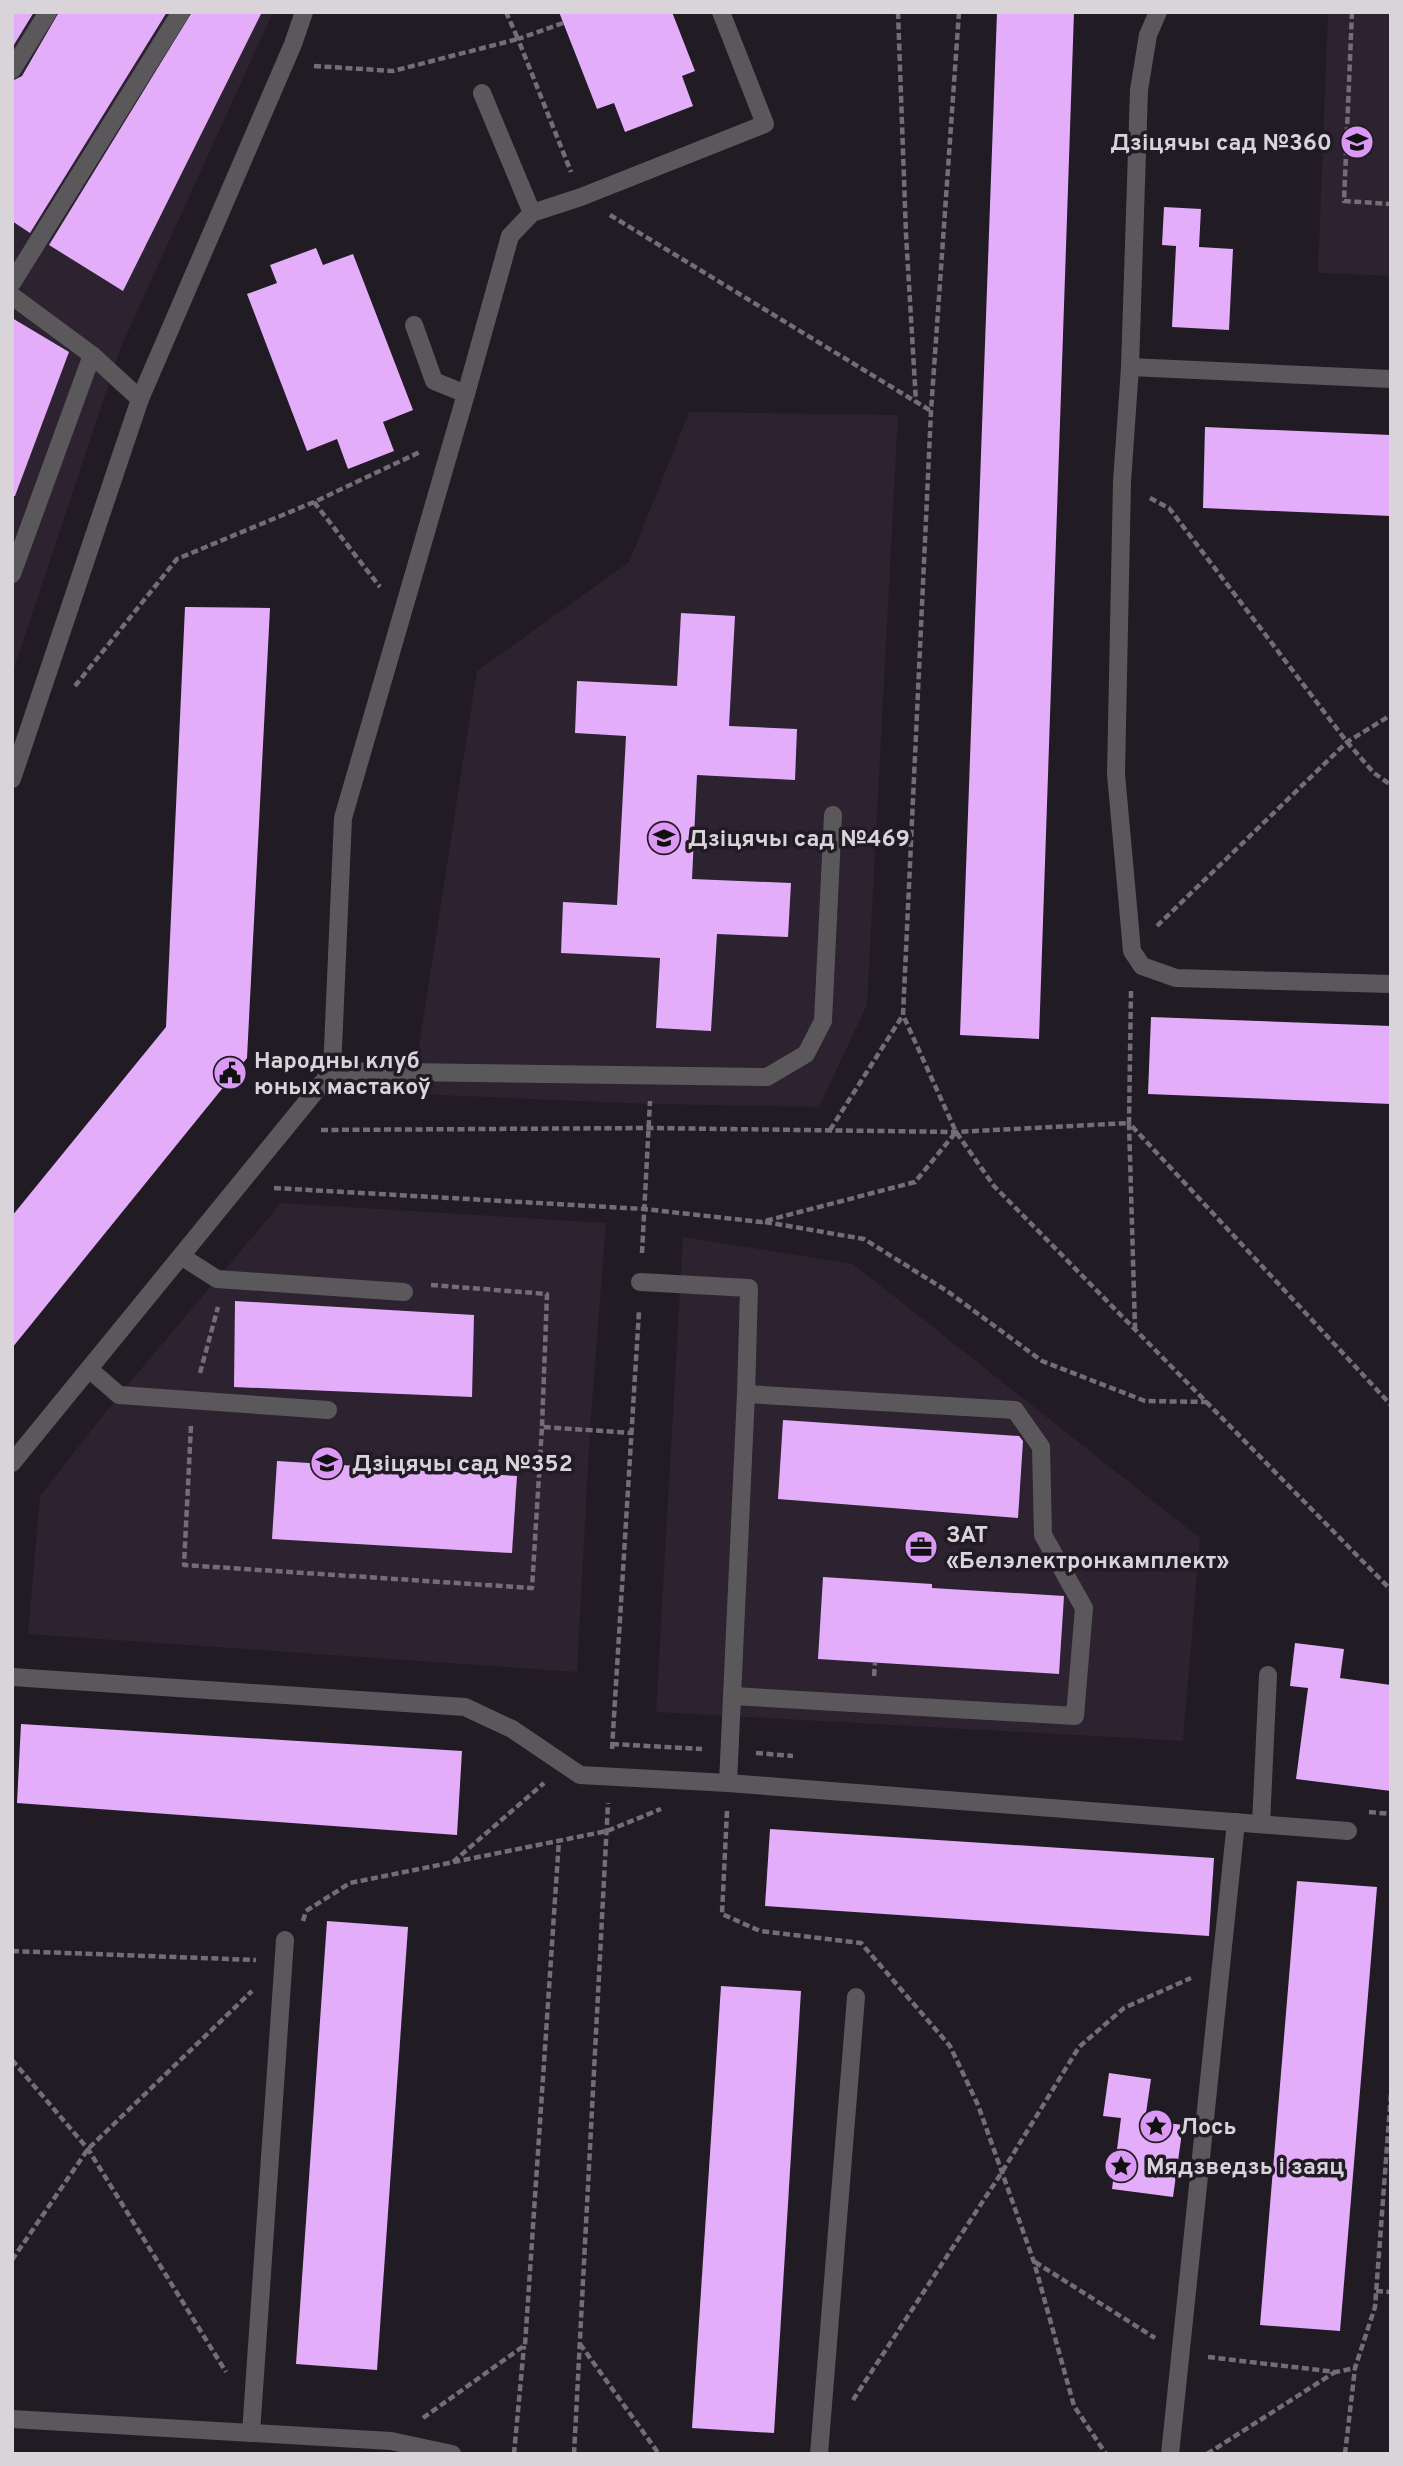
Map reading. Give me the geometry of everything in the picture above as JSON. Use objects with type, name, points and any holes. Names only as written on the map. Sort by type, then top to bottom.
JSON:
[{"type":"lane","points":[[12,71],[48,12]]},
{"type":"lane","points":[[12,283],[181,12]]},
{"type":"lane","points":[[12,779],[140,399],[284,65],[304,12]]},
{"type":"lane","points":[[12,1463],[332,1070],[343,818],[467,394],[510,236],[532,213],[581,197],[765,124],[721,12]]},
{"type":"lane","points":[[1158,12],[1148,35],[1139,90],[1130,367],[1122,482],[1116,774],[1132,951],[1142,966],[1176,978],[1391,984]]},
{"type":"lane","points":[[482,93],[532,213]]},
{"type":"lane","points":[[12,296],[92,355],[140,399]]},
{"type":"lane","points":[[414,325],[434,382],[467,394]]},
{"type":"lane","points":[[12,574],[92,355]]},
{"type":"lane","points":[[1130,367],[1391,379]]},
{"type":"lane","points":[[332,1070],[767,1077],[806,1054],[823,1021],[833,815]]},
{"type":"lane","points":[[181,1256],[217,1279],[404,1292]]},
{"type":"lane","points":[[640,1282],[749,1288],[728,1783]]},
{"type":"lane","points":[[89,1369],[119,1395],[328,1410]]},
{"type":"lane","points":[[733,1696],[1075,1716],[1084,1608],[1043,1535],[1041,1447],[1015,1410],[746,1394]]},
{"type":"lane","points":[[1261,1824],[1268,1675]]},
{"type":"lane","points":[[12,1677],[466,1707],[512,1729],[580,1775],[728,1783],[1348,1831]]},
{"type":"lane","points":[[1170,2454],[1236,1822]]},
{"type":"lane","points":[[252,2424],[285,1940]]},
{"type":"lane","points":[[819,2454],[856,1997]]},
{"type":"lane","points":[[12,2419],[252,2424],[391,2441],[452,2454]]},
{"type":"path","points":[[506,12],[581,197],[931,411]]},
{"type":"path","points":[[898,12],[906,234],[916,402]]},
{"type":"path","points":[[959,12],[931,411],[903,1015],[956,1132],[994,1186],[1391,1590]]},
{"type":"path","points":[[1352,12],[1344,201],[1391,204]]},
{"type":"path","points":[[284,65],[393,71],[518,39],[564,23]]},
{"type":"path","points":[[73,689],[177,559],[314,502],[453,437]]},
{"type":"path","points":[[1122,482],[1169,509],[1347,742],[1374,773],[1391,785]]},
{"type":"path","points":[[314,502],[402,615]]},
{"type":"path","points":[[1135,1329],[1129,1123],[1132,951],[1347,742],[1391,715]]},
{"type":"path","points":[[829,1130],[903,1015]]},
{"type":"path","points":[[610,1777],[633,1433],[651,1076]]},
{"type":"path","points":[[284,1130],[649,1128],[956,1132],[1129,1123]]},
{"type":"path","points":[[1129,1123],[1391,1405]]},
{"type":"path","points":[[761,1222],[915,1182],[956,1132]]},
{"type":"path","points":[[644,1209],[761,1222],[864,1239],[947,1292],[1042,1361],[1145,1401],[1207,1402]]},
{"type":"path","points":[[243,1281],[222,1293],[192,1400],[184,1565],[532,1588],[547,1294],[423,1284]]},
{"type":"path","points":[[542,1427],[633,1433]]},
{"type":"path","points":[[452,1863],[565,1765]]},
{"type":"path","points":[[728,1783],[722,1914],[760,1931],[861,1943],[950,2046],[978,2105],[1034,2262],[1074,2406],[1106,2454]]},
{"type":"path","points":[[12,2260],[88,2149],[296,1950],[306,1911],[350,1883],[607,1830],[667,1807]]},
{"type":"path","points":[[574,2454],[607,1830]]},
{"type":"path","points":[[514,2454],[559,1840]]},
{"type":"path","points":[[12,1951],[283,1961]]},
{"type":"path","points":[[848,2408],[1002,2172],[1079,2047],[1124,2008],[1190,1979],[1223,1960]]},
{"type":"path","points":[[12,2060],[88,2149],[252,2424]]},
{"type":"path","points":[[1345,2454],[1355,2368],[1375,2307],[1391,2093]]},
{"type":"path","points":[[1034,2262],[1180,2354],[1336,2372],[1355,2368]]},
{"type":"path","points":[[1376,2291],[1391,2292]]},
{"type":"path","points":[[580,2344],[659,2454]]},
{"type":"path","points":[[391,2441],[524,2345]]},
{"type":"path","points":[[1207,2454],[1336,2372]]},
{"type":"shaded area","points":[[12,12],[273,12],[121,347],[12,675]]},
{"type":"shaded area","name":"Дзіцячы сад №360","points":[[1328,12],[1391,12],[1391,276],[1318,273]]},
{"type":"shaded area","name":"Дзіцячы сад №469","points":[[689,412],[898,415],[867,1005],[819,1107],[650,1104],[415,1094],[415,1072],[477,671],[629,562]]},
{"type":"shaded area","name":"Дзіцячы сад №352","points":[[281,1203],[606,1223],[590,1430],[577,1672],[28,1634],[40,1496],[119,1395]]},
{"type":"shaded area","points":[[683,1237],[853,1264],[1200,1538],[1183,1741],[656,1712]]},
{"type":"building","points":[[12,12],[34,12],[12,48]]},
{"type":"building","points":[[59,12],[167,12],[30,233],[12,221],[12,81],[22,76]]},
{"type":"building","points":[[192,12],[262,12],[123,291],[49,245]]},
{"type":"building","points":[[559,12],[672,12],[695,71],[682,76],[693,106],[625,132],[614,103],[597,109]]},
{"type":"building","points":[[997,12],[1074,12],[1039,1039],[960,1035]]},
{"type":"building","points":[[1164,207],[1201,209],[1199,247],[1233,249],[1229,330],[1172,327],[1176,246],[1162,245]]},
{"type":"building","points":[[316,248],[323,265],[353,254],[413,410],[383,422],[394,451],[348,469],[337,439],[307,451],[247,294],[277,283],[270,265]]},
{"type":"building","points":[[12,318],[69,352],[15,496],[12,496]]},
{"type":"building","points":[[1205,427],[1391,435],[1391,516],[1203,508]]},
{"type":"building","points":[[185,607],[270,608],[247,1058],[12,1348],[12,1216],[166,1027]]},
{"type":"building","points":[[681,613],[735,616],[729,726],[797,729],[795,780],[697,775],[692,879],[791,883],[788,937],[717,934],[711,1031],[656,1028],[660,958],[561,953],[563,902],[617,905],[626,736],[575,733],[577,681],[677,686]]},
{"type":"building","points":[[1151,1017],[1391,1026],[1391,1104],[1148,1094]]},
{"type":"building","points":[[235,1301],[474,1315],[472,1397],[234,1387]]},
{"type":"building","points":[[783,1420],[1019,1436],[1023,1441],[1018,1518],[778,1499]]},
{"type":"building","points":[[277,1461],[517,1476],[512,1553],[272,1539]]},
{"type":"building","points":[[823,1577],[932,1584],[932,1588],[1064,1596],[1059,1674],[818,1659]]},
{"type":"building","points":[[1295,1643],[1344,1649],[1340,1678],[1391,1685],[1391,1791],[1296,1779],[1308,1688],[1290,1686]]},
{"type":"building","points":[[21,1724],[462,1751],[457,1835],[17,1803]]},
{"type":"building","points":[[770,1829],[1214,1858],[1209,1936],[765,1906]]},
{"type":"building","points":[[1297,1881],[1377,1887],[1340,2331],[1260,2325]]},
{"type":"building","points":[[327,1921],[408,1927],[377,2370],[296,2364]]},
{"type":"building","points":[[721,1986],[801,1991],[774,2433],[692,2428]]},
{"type":"building","points":[[1109,2073],[1151,2079],[1145,2120],[1183,2125],[1173,2197],[1112,2189],[1121,2118],[1103,2116]]},
{"type":"place","name":"Дзіцячы сад №360","points":[[1357,142]]},
{"type":"place","name":"Дзіцячы сад №469","points":[[664,838]]},
{"type":"place","name":"Народны клуб юных мастакоў","points":[[230,1073]]},
{"type":"place","name":"Дзіцячы сад №352","points":[[327,1463]]},
{"type":"place","name":"ЗАТ «Белэлектронкамплект»","points":[[921,1547]]},
{"type":"place","name":"Лось","points":[[1156,2126]]},
{"type":"place","name":"Мядзведзь і заяц","points":[[1121,2166]]}]
